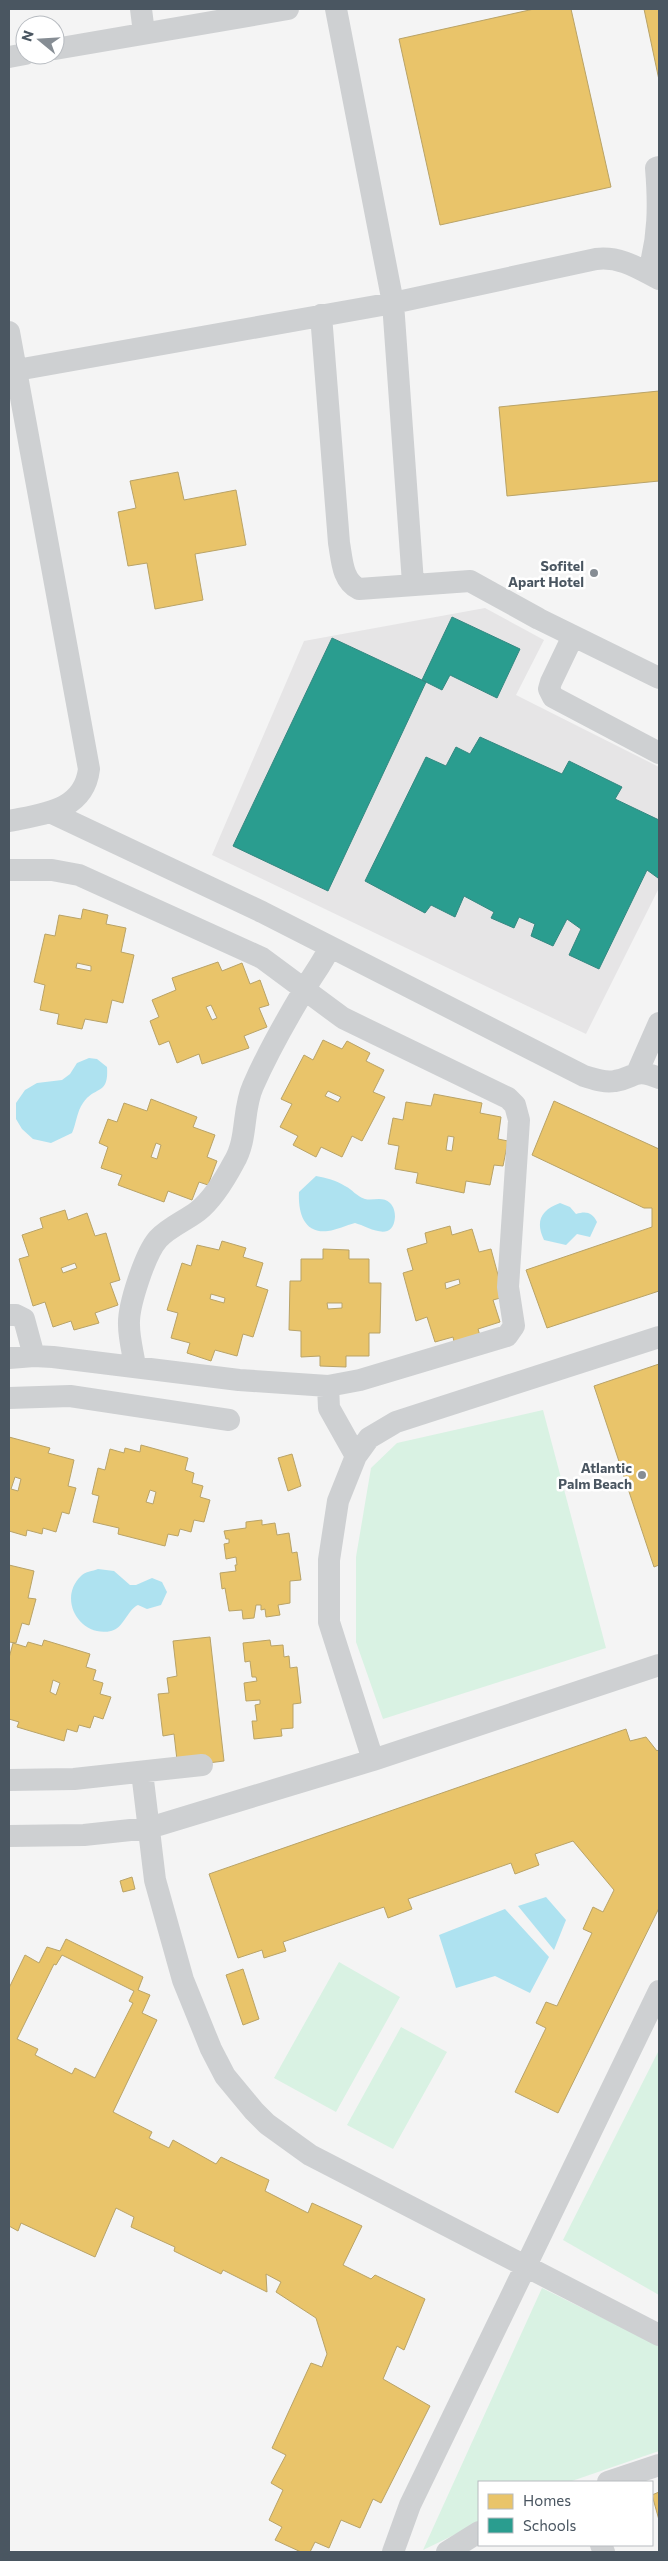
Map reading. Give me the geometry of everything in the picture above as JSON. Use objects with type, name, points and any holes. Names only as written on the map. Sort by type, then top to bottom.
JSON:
[{"type":"street","points":[[141,9],[144,33]]},
{"type":"street","points":[[65,47],[288,9]]},
{"type":"street","points":[[336,9],[393,303],[413,583]]},
{"type":"street","points":[[17,370],[393,303],[566,264],[609,258],[623,260],[654,276],[659,204],[656,168],[659,167]]},
{"type":"street","points":[[321,315],[339,543],[346,578],[360,589],[413,583],[470,581],[573,636],[657,672]]},
{"type":"street","points":[[9,332],[89,770],[83,790],[75,800],[65,807],[9,821]]},
{"type":"street","points":[[573,636],[551,682],[549,689],[553,697],[659,753]]},
{"type":"street","points":[[50,812],[330,946],[584,1076],[603,1082],[616,1081],[637,1073],[649,1074],[659,1078]]},
{"type":"street","points":[[9,870],[52,870],[90,879],[262,958],[343,1018],[508,1098],[514,1105],[519,1120],[508,1287],[514,1322],[510,1334],[360,1380],[328,1386],[247,1381],[135,1366],[34,1356],[9,1358]]},
{"type":"street","points":[[135,1366],[129,1324],[139,1277],[157,1240],[182,1220],[198,1211],[235,1160],[244,1136],[244,1119],[252,1089],[304,990],[319,970],[330,946]]},
{"type":"street","points":[[637,1073],[659,1024]]},
{"type":"street","points":[[9,1315],[16,1315],[24,1319],[34,1356]]},
{"type":"street","points":[[373,1760],[329,1622],[330,1560],[338,1501],[356,1456],[369,1438],[396,1422],[659,1337]]},
{"type":"street","points":[[328,1386],[330,1408],[356,1456]]},
{"type":"street","points":[[9,1398],[70,1396],[229,1420]]},
{"type":"street","points":[[9,1836],[84,1835],[149,1828],[373,1760],[659,1665]]},
{"type":"street","points":[[9,1780],[74,1779],[202,1765]]},
{"type":"street","points":[[142,1772],[155,1880],[183,1980],[211,2049],[236,2092],[267,2124],[310,2155],[659,2335]]},
{"type":"street","points":[[393,2552],[410,2504],[659,1991]]},
{"type":"street","points":[[611,2481],[659,2465]]},
{"type":"street","points":[[447,2552],[478,2533]]},
{"type":"shaded area","points":[[485,608],[544,640],[516,695],[659,767],[659,888],[586,1034],[212,855],[304,641]]},
{"type":"green space","points":[[543,1410],[606,1648],[383,1719],[356,1642],[356,1557],[371,1468],[397,1443]]},
{"type":"green space","points":[[339,1962],[400,1997],[336,2112],[274,2078]]},
{"type":"green space","points":[[401,2027],[447,2052],[393,2149],[347,2125]]},
{"type":"green space","points":[[659,2050],[659,2295],[563,2240]]},
{"type":"green space","points":[[542,2288],[659,2346],[659,2451],[572,2481],[478,2481],[478,2523],[423,2550]]},
{"type":"water","points":[[89,1058],[97,1059],[107,1067],[106,1082],[83,1103],[72,1133],[51,1143],[33,1139],[22,1129],[16,1119],[16,1103],[25,1090],[37,1083],[62,1080],[70,1074],[77,1063]]},
{"type":"water","points":[[316,1176],[338,1182],[365,1199],[387,1201],[393,1208],[395,1217],[390,1230],[385,1232],[372,1230],[355,1223],[328,1231],[313,1229],[304,1220],[301,1213],[299,1192]]},
{"type":"water","points":[[560,1203],[570,1207],[576,1214],[586,1213],[593,1216],[597,1222],[590,1237],[577,1234],[566,1245],[544,1240],[540,1227],[542,1217],[548,1209]]},
{"type":"water","points":[[98,1569],[114,1571],[130,1585],[136,1585],[152,1578],[162,1582],[167,1592],[161,1605],[147,1609],[138,1605],[134,1607],[122,1623],[111,1631],[100,1632],[90,1629],[75,1615],[71,1595],[74,1585],[82,1575]]},
{"type":"water","points":[[546,1897],[566,1920],[554,1950],[518,1906]]},
{"type":"water","points":[[505,1909],[549,1957],[530,1993],[495,1976],[456,1988],[439,1935]]},
{"type":"building: Homes","points":[[534,9],[571,9],[611,187],[440,225],[399,39]]},
{"type":"building: Homes","points":[[644,9],[659,9],[659,80]]},
{"type":"building: Homes","points":[[659,391],[659,481],[507,496],[499,407]]},
{"type":"building: Homes","points":[[178,472],[184,500],[236,490],[246,545],[195,554],[203,600],[155,609],[147,563],[128,566],[118,512],[136,508],[130,481]]},
{"type":"building: Homes","points":[[83,909],[108,915],[106,924],[126,928],[121,952],[134,955],[123,1003],[112,1000],[107,1023],[85,1019],[82,1029],[57,1024],[59,1014],[40,1010],[45,985],[34,982],[45,934],[55,936],[59,915],[81,919]],"holes":[[[77,963],[91,966],[91,971],[76,968]]]},
{"type":"building: Homes","points":[[218,962],[222,971],[242,963],[250,984],[260,980],[269,1005],[259,1008],[267,1027],[244,1036],[249,1048],[202,1064],[199,1054],[177,1063],[169,1041],[159,1045],[150,1021],[159,1017],[152,1000],[176,990],[172,978]],"holes":[[[211,1005],[217,1018],[212,1020],[206,1007]]]},
{"type":"building: Homes","points":[[323,1040],[342,1049],[347,1041],[370,1053],[366,1061],[384,1070],[373,1092],[385,1097],[362,1141],[352,1136],[342,1157],[321,1147],[316,1157],[293,1145],[298,1136],[280,1127],[292,1104],[281,1099],[304,1055],[313,1060]],"holes":[[[328,1091],[341,1097],[338,1102],[325,1096]]]},
{"type":"building: Homes","points":[[434,1094],[482,1103],[480,1113],[501,1117],[498,1139],[508,1141],[503,1166],[494,1165],[490,1185],[466,1181],[464,1193],[416,1183],[418,1173],[395,1169],[399,1146],[388,1144],[393,1118],[403,1120],[406,1102],[431,1106]],"holes":[[[448,1136],[454,1137],[452,1151],[446,1150]]]},
{"type":"building: Homes","points":[[151,1099],[197,1117],[193,1127],[215,1135],[207,1157],[217,1161],[208,1185],[199,1182],[192,1200],[168,1191],[164,1202],[118,1185],[122,1175],[101,1168],[108,1147],[99,1143],[108,1119],[117,1122],[124,1103],[147,1111]],"holes":[[[156,1143],[161,1145],[157,1159],[151,1157]]]},
{"type":"building: Homes","points":[[554,1101],[659,1149],[659,1291],[547,1328],[526,1270],[652,1227],[652,1208],[644,1208],[532,1155]]},
{"type":"building: Homes","points":[[65,1210],[68,1220],[87,1213],[95,1236],[106,1233],[120,1280],[110,1283],[118,1305],[95,1313],[99,1323],[74,1330],[71,1321],[53,1327],[45,1302],[33,1306],[19,1259],[29,1256],[22,1235],[43,1228],[40,1218]],"holes":[[[75,1263],[77,1268],[63,1273],[61,1268]]]},
{"type":"building: Homes","points":[[450,1226],[452,1235],[472,1229],[479,1252],[491,1249],[504,1297],[493,1300],[500,1322],[478,1329],[481,1339],[455,1346],[453,1337],[435,1342],[427,1317],[416,1321],[403,1273],[413,1270],[407,1249],[427,1243],[425,1233]],"holes":[[[459,1279],[460,1284],[446,1289],[445,1283]]]},
{"type":"building: Homes","points":[[222,1241],[246,1248],[243,1257],[263,1263],[256,1286],[268,1290],[253,1337],[243,1334],[237,1356],[215,1350],[211,1361],[187,1353],[190,1343],[171,1338],[178,1313],[167,1310],[182,1263],[191,1266],[197,1245],[219,1250]],"holes":[[[211,1294],[225,1298],[224,1303],[210,1299]]]},
{"type":"building: Homes","points":[[323,1249],[349,1250],[349,1259],[369,1259],[369,1283],[381,1283],[380,1333],[369,1333],[369,1356],[346,1356],[346,1367],[320,1366],[320,1356],[301,1357],[301,1331],[289,1330],[290,1281],[301,1281],[301,1259],[323,1259]],"holes":[[[327,1303],[342,1303],[342,1308],[328,1309]]]},
{"type":"building: Homes","name":"Atlantic Palm Beach","points":[[659,1364],[659,1565],[654,1567],[594,1386]]},
{"type":"building: Homes","points":[[9,1437],[50,1448],[48,1453],[74,1460],[68,1486],[76,1488],[69,1514],[62,1512],[56,1532],[43,1528],[42,1534],[27,1530],[26,1536],[9,1531]],"holes":[[[15,1477],[21,1479],[18,1491],[11,1489]]]},
{"type":"building: Homes","points":[[141,1445],[188,1458],[185,1470],[194,1473],[192,1483],[203,1486],[200,1497],[210,1500],[204,1522],[194,1520],[191,1532],[180,1529],[178,1536],[168,1534],[165,1546],[118,1534],[119,1528],[93,1522],[99,1496],[92,1494],[98,1468],[105,1470],[110,1449],[124,1453],[125,1448],[140,1452]],"holes":[[[150,1490],[156,1492],[153,1504],[146,1502]]]},
{"type":"building: Homes","points":[[292,1454],[301,1486],[288,1491],[278,1458]]},
{"type":"building: Homes","points":[[262,1520],[262,1525],[275,1523],[277,1535],[289,1533],[292,1553],[297,1552],[301,1580],[290,1581],[290,1603],[278,1605],[280,1615],[266,1617],[265,1609],[261,1610],[261,1605],[256,1605],[254,1618],[243,1619],[242,1610],[229,1611],[225,1588],[222,1589],[220,1573],[236,1571],[235,1565],[237,1565],[236,1557],[226,1559],[224,1544],[229,1543],[229,1539],[226,1539],[224,1531],[246,1528],[246,1522]]},
{"type":"building: Homes","points":[[9,1565],[34,1571],[28,1598],[36,1599],[29,1625],[22,1623],[16,1643],[9,1642]]},
{"type":"building: Homes","points":[[210,1637],[224,1761],[208,1763],[177,1760],[174,1734],[163,1736],[158,1694],[169,1693],[167,1678],[177,1676],[173,1641]]},
{"type":"building: Homes","points":[[44,1640],[90,1654],[86,1667],[96,1670],[93,1680],[103,1683],[100,1694],[111,1697],[103,1719],[94,1716],[90,1728],[79,1725],[77,1732],[67,1729],[64,1741],[17,1727],[19,1722],[9,1719],[9,1658],[13,1643],[26,1647],[28,1642],[42,1646]],"holes":[[[53,1680],[60,1683],[56,1695],[50,1692]]]},
{"type":"building: Homes","points":[[270,1640],[271,1646],[283,1645],[284,1657],[289,1656],[290,1668],[297,1667],[301,1703],[293,1704],[293,1728],[281,1729],[282,1736],[254,1739],[252,1721],[257,1721],[255,1705],[260,1704],[260,1700],[246,1701],[244,1683],[257,1681],[256,1677],[252,1677],[250,1661],[245,1662],[243,1643]]},
{"type":"building: Homes","points":[[626,1729],[630,1741],[646,1737],[657,1751],[659,1749],[659,1908],[558,2113],[515,2092],[546,2028],[536,2023],[546,2002],[557,2006],[592,1933],[583,1929],[593,1907],[603,1912],[614,1890],[573,1841],[535,1854],[539,1865],[515,1874],[511,1863],[408,1899],[412,1909],[388,1918],[384,1907],[283,1942],[286,1951],[264,1958],[262,1950],[238,1958],[209,1874]]},
{"type":"building: Homes","points":[[132,1877],[135,1889],[123,1892],[120,1881]]},
{"type":"building: Homes","points":[[66,1939],[143,1977],[138,1990],[150,1995],[142,2013],[157,2020],[113,2112],[152,2132],[149,2138],[169,2148],[173,2140],[216,2164],[221,2157],[269,2180],[265,2191],[308,2213],[312,2203],[362,2226],[343,2265],[371,2279],[375,2275],[425,2299],[404,2350],[397,2346],[383,2379],[430,2406],[381,2503],[373,2499],[360,2528],[341,2520],[329,2548],[315,2542],[310,2552],[301,2552],[275,2540],[282,2527],[269,2520],[283,2490],[271,2483],[286,2455],[272,2448],[311,2363],[322,2367],[327,2354],[316,2318],[276,2292],[281,2282],[266,2274],[267,2292],[223,2270],[221,2274],[174,2251],[175,2247],[131,2227],[134,2217],[116,2208],[95,2257],[21,2223],[18,2231],[9,2226],[9,1988],[25,1955],[39,1963],[47,1947],[60,1951]],"holes":[[[62,1955],[134,1991],[129,2001],[133,2003],[95,2078],[75,2068],[72,2074],[35,2055],[38,2049],[17,2039],[54,1964],[56,1965]]]},
{"type":"building: Homes","points":[[243,1969],[259,2019],[243,2025],[226,1975]]},
{"type":"building: Homes","points":[[659,2492],[659,2520],[653,2499],[653,2495]]},
{"type":"building: Schools","points":[[452,617],[520,649],[497,698],[450,675],[442,690],[422,680]]},
{"type":"building: Schools","points":[[332,638],[426,682],[328,891],[233,846]]},
{"type":"building: Schools","points":[[480,737],[562,774],[569,761],[622,787],[615,799],[659,820],[658,878],[647,870],[599,969],[569,955],[581,929],[567,919],[553,946],[531,936],[535,924],[519,917],[514,928],[491,918],[494,912],[464,896],[455,917],[431,905],[425,913],[365,881],[426,757],[446,766],[456,747],[470,754]]},
{"type":"place","name":"Sofitel Apart Hotel","points":[[594,573]]},
{"type":"place","name":"Atlantic Palm Beach","points":[[642,1475]]}]
